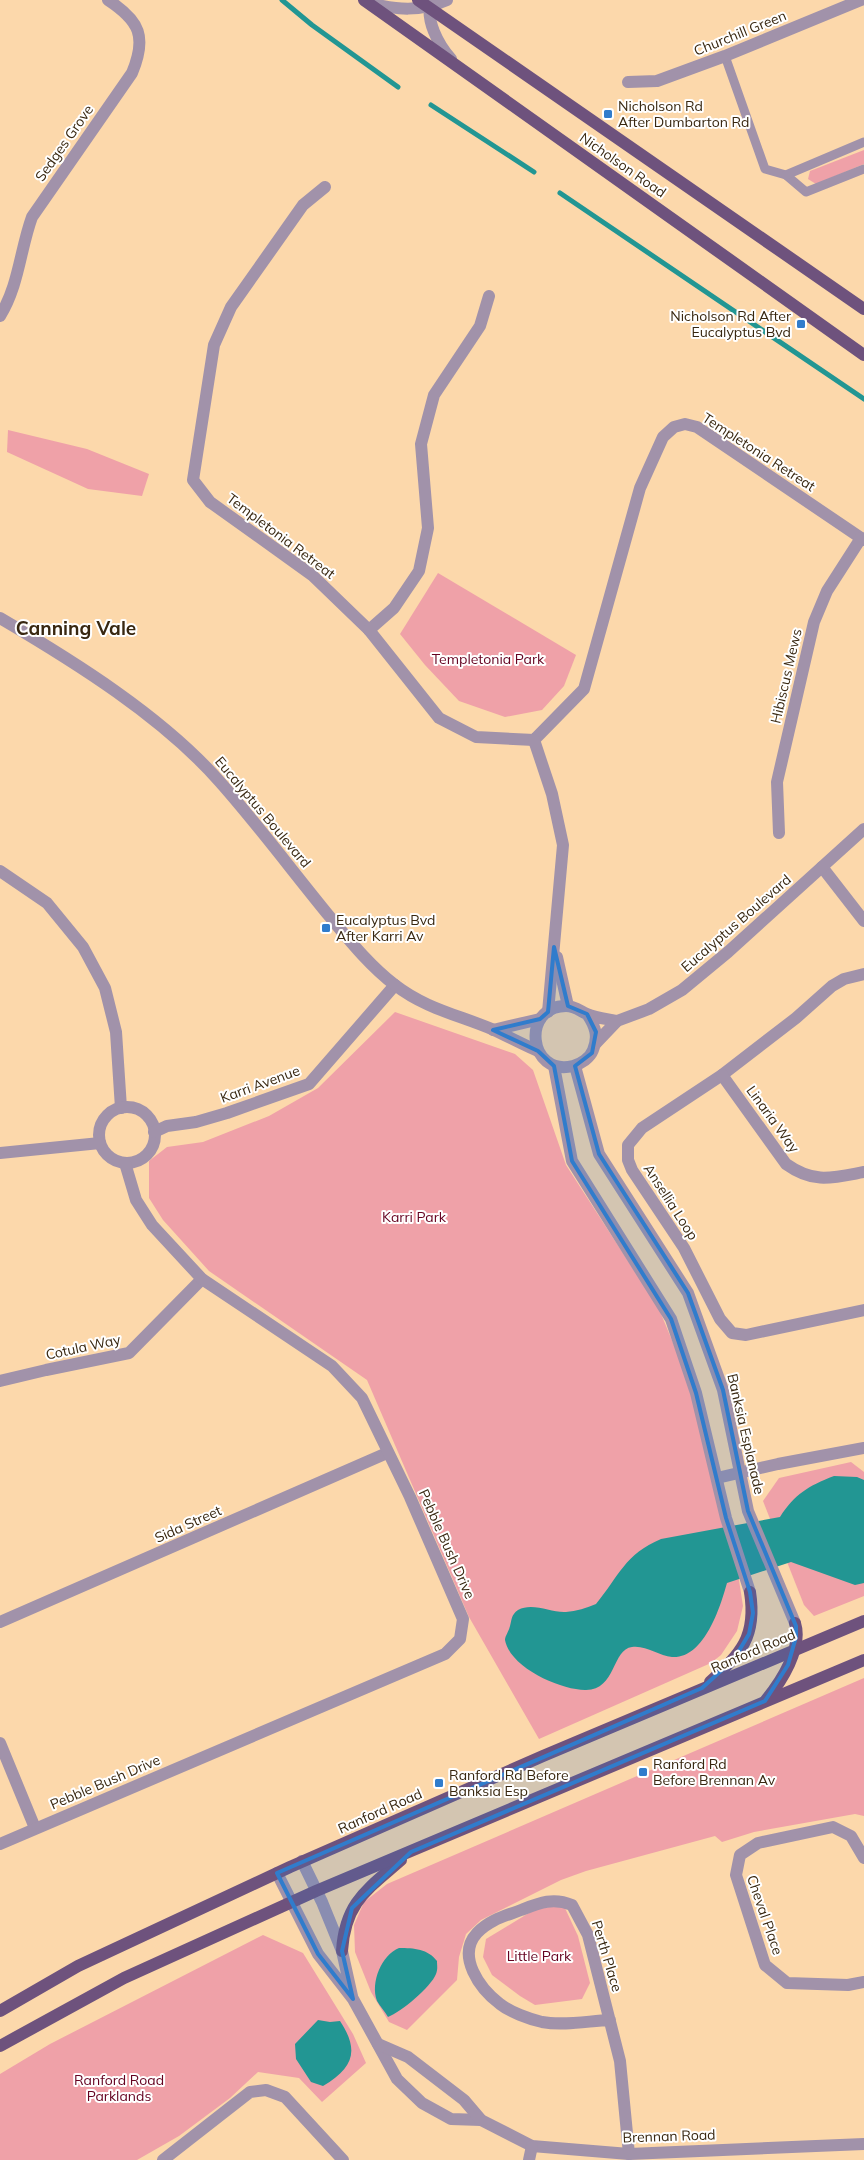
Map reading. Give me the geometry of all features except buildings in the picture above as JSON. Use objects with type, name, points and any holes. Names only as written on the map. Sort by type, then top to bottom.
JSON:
[{"type":"main road","name":"Nicholson Road","points":[[366,2],[864,355]]},
{"type":"main road","name":"Nicholson Road","points":[[426,2],[864,309]]},
{"type":"main road","points":[[702,1688],[734,1660],[749,1634],[753,1613],[750,1592]]},
{"type":"main road","name":"Ranford Road","points":[[0,2011],[78,1966],[277,1873],[702,1688],[864,1621]]},
{"type":"main road","points":[[795,1625],[804,1632],[817,1635],[833,1633]]},
{"type":"main road","points":[[765,1702],[778,1684],[788,1665],[793,1650],[795,1625]]},
{"type":"main road","points":[[0,2046],[124,1978],[316,1891],[864,1660]]},
{"type":"main road","points":[[342,1951],[342,1941],[352,1908],[357,1900],[411,1852]]},
{"type":"street","name":"Sedges Grove","points":[[0,316],[9,302],[18,278],[24,240],[32,217],[132,73],[139,56],[140,38],[137,27],[126,12],[108,0]]},
{"type":"street","points":[[366,2],[386,8],[446,0]]},
{"type":"street","name":"Churchill Green","points":[[628,82],[657,81],[725,56],[854,1]]},
{"type":"street","points":[[426,2],[441,48],[454,64]]},
{"type":"street","name":"Templetonia Retreat","points":[[325,187],[302,205],[231,307],[214,345],[193,480],[210,502],[312,575],[369,630],[439,718],[476,737],[534,740],[584,689],[640,488],[663,437],[674,427],[685,424],[697,427],[863,539]]},
{"type":"street","points":[[369,630],[394,608],[419,571],[428,528],[421,444],[434,395],[480,326],[489,296]]},
{"type":"street","name":"Hibiscus Mews","points":[[779,833],[777,782],[814,622],[827,591],[863,539]]},
{"type":"street","name":"Eucalyptus Boulevard","points":[[0,618],[119,694],[150,716],[178,740],[219,781],[369,962],[395,986],[441,1012],[493,1030],[538,1052],[554,1066]]},
{"type":"street","points":[[534,740],[552,794],[563,845],[554,947],[544,1015],[536,1029],[535,1040],[538,1052]]},
{"type":"street","name":"Eucalyptus Boulevard","points":[[575,1066],[592,1053],[596,1043],[617,1022],[649,1009],[682,990],[728,952],[864,829]]},
{"type":"street","points":[[822,867],[864,921]]},
{"type":"street","points":[[0,871],[47,903],[83,947],[104,988],[116,1032],[121,1108]]},
{"type":"street","points":[[554,947],[568,1006]]},
{"type":"street","name":"Ansellia Loop","points":[[864,974],[844,979],[832,986],[796,1018],[722,1075],[642,1128],[633,1138],[627,1152],[632,1170],[684,1248],[720,1319],[732,1333],[746,1335],[864,1310]]},
{"type":"street","name":"Karri Avenue","points":[[154,1132],[167,1126],[196,1122],[227,1113],[309,1084],[395,986]]},
{"type":"street","points":[[493,1030],[544,1015],[557,1007],[568,1006],[578,1008],[587,1014],[617,1022]]},
{"type":"street","points":[[587,1014],[596,1032],[596,1043]]},
{"type":"street","points":[[575,1066],[565,1068],[554,1066],[572,1161],[671,1319],[696,1392],[726,1518],[750,1592]]},
{"type":"street","name":"Banksia Esplanade","points":[[575,1066],[599,1154],[688,1293],[723,1390],[748,1510],[795,1625]]},
{"type":"street","name":"Linaria Way","points":[[722,1075],[786,1164],[796,1171],[823,1180],[864,1172]]},
{"type":"street","points":[[130,1107],[147,1115],[154,1132],[154,1142],[150,1151],[143,1158],[134,1162],[125,1162],[109,1156],[100,1142],[99,1134],[106,1117],[112,1111],[121,1108],[130,1107]]},
{"type":"street","points":[[0,1153],[100,1142]]},
{"type":"street","name":"Pebble Bush Drive","points":[[0,1844],[445,1654],[460,1639],[463,1618],[410,1497],[362,1398],[332,1366],[202,1279],[152,1225],[136,1200],[125,1162]]},
{"type":"street","name":"Cotula Way","points":[[0,1381],[129,1354],[202,1279]]},
{"type":"street","points":[[717,1478],[864,1448]]},
{"type":"street","name":"Sida Street","points":[[0,1622],[388,1453]]},
{"type":"street","points":[[0,1742],[35,1828]]},
{"type":"street","name":"Cheval Place","points":[[864,1858],[851,1836],[833,1827],[758,1842],[740,1855],[736,1874],[765,1964],[787,1983],[848,1985],[864,1982]]},
{"type":"street","points":[[302,1862],[322,1902],[342,1951],[353,1999]]},
{"type":"street","points":[[277,1873],[325,1965],[353,1999]]},
{"type":"street","name":"Perth Place","points":[[610,2020],[540,2022],[501,2005],[486,1991],[472,1971],[469,1958],[470,1945],[477,1933],[491,1921],[542,1902],[559,1900],[572,1905],[588,1935],[610,2020],[620,2060],[629,2154]]},
{"type":"street","name":"Brennan Road","points":[[353,1999],[397,2079],[422,2103],[451,2119],[481,2120]]},
{"type":"street","name":"Brennan Road","points":[[378,2044],[408,2057],[464,2100],[481,2120],[532,2146],[629,2154],[731,2155],[864,2144]]},
{"type":"street","points":[[163,2160],[250,2092],[266,2090],[285,2097],[343,2160]]},
{"type":"street","points":[[529,2160],[532,2146]]},
{"type":"lane","points":[[725,56],[765,169],[786,175],[806,192],[864,169]]},
{"type":"lane","points":[[786,175],[864,142]]},
{"type":"highlighted area","points":[[554,947],[568,1006],[587,1014],[596,1032],[592,1053],[575,1066],[599,1154],[688,1293],[723,1390],[748,1511],[796,1626],[796,1637],[788,1665],[765,1701],[411,1852],[352,1908],[342,1951],[353,1999],[318,1954],[277,1873],[702,1688],[734,1659],[749,1634],[753,1613],[750,1592],[726,1518],[696,1393],[671,1319],[572,1161],[554,1066],[538,1051],[493,1030],[540,1019],[548,1012]]},
{"type":"green space","points":[[864,150],[864,164],[816,184],[808,179],[810,171]]},
{"type":"green space","points":[[8,430],[87,449],[149,474],[142,496],[88,489],[7,452]]},
{"type":"green space","name":"Templetonia Park","points":[[438,573],[576,655],[564,686],[542,710],[505,717],[459,701],[425,665],[400,634]]},
{"type":"green space","name":"Karri Park","points":[[395,1012],[515,1054],[533,1070],[566,1165],[659,1309],[695,1396],[736,1561],[743,1606],[737,1631],[721,1655],[711,1663],[539,1739],[469,1617],[367,1380],[209,1271],[163,1220],[149,1198],[149,1161],[167,1147],[203,1142],[269,1116],[318,1088]]},
{"type":"green space","points":[[851,1462],[864,1472],[864,1596],[814,1616],[804,1605],[763,1501],[779,1478]]},
{"type":"green space","points":[[864,1678],[864,1816],[855,1814],[754,1832],[722,1842],[715,1836],[586,1871],[561,1880],[481,1920],[466,1934],[459,1957],[457,1980],[407,2030],[389,2022],[371,1992],[355,1952],[354,1925],[364,1902],[387,1884]]},
{"type":"green space","name":"Little Park","points":[[564,1906],[578,1936],[590,1983],[582,1999],[535,2005],[492,1975],[483,1957],[486,1939],[537,1908]]},
{"type":"green space","name":"Ranford Road Parklands","points":[[263,1935],[303,1953],[353,2034],[366,2063],[322,2102],[299,2078],[258,2072],[230,2098],[179,2136],[137,2160],[0,2160],[0,2074],[50,2044]]},
{"type":"water","points":[[834,1476],[857,1477],[864,1480],[864,1583],[855,1585],[791,1562],[727,1583],[709,1630],[693,1650],[683,1655],[672,1657],[637,1647],[626,1649],[603,1684],[595,1689],[575,1689],[550,1682],[526,1668],[516,1660],[509,1650],[505,1638],[513,1615],[518,1610],[536,1607],[566,1612],[596,1604],[631,1559],[649,1545],[661,1539],[780,1517],[791,1502],[803,1492],[817,1483]]},
{"type":"water","points":[[399,1948],[415,1949],[429,1954],[437,1961],[437,1971],[422,1992],[388,2017],[377,2001],[375,1994],[376,1978],[387,1957]]},
{"type":"water","points":[[318,2020],[340,2021],[350,2041],[351,2050],[347,2065],[323,2086],[311,2082],[296,2059],[295,2044]]},
{"type":"waterway","points":[[282,0],[312,25],[398,87]]},
{"type":"waterway","points":[[431,105],[534,172]]},
{"type":"waterway","points":[[560,193],[864,399]]},
{"type":"place","name":"Nicholson Rd After Dumbarton Rd","points":[[608,114]]},
{"type":"place","name":"Nicholson Rd After Eucalyptus Bvd","points":[[801,324]]},
{"type":"place","name":"Eucalyptus Bvd After Karri Av","points":[[326,928]]},
{"type":"place","name":"Ranford Rd Before Brennan Av","points":[[643,1772]]},
{"type":"place","name":"Ranford Rd Before Banksia Esp","points":[[439,1783]]},
{"type":"district","name":"Canning Vale","points":[[76,628]]}]
